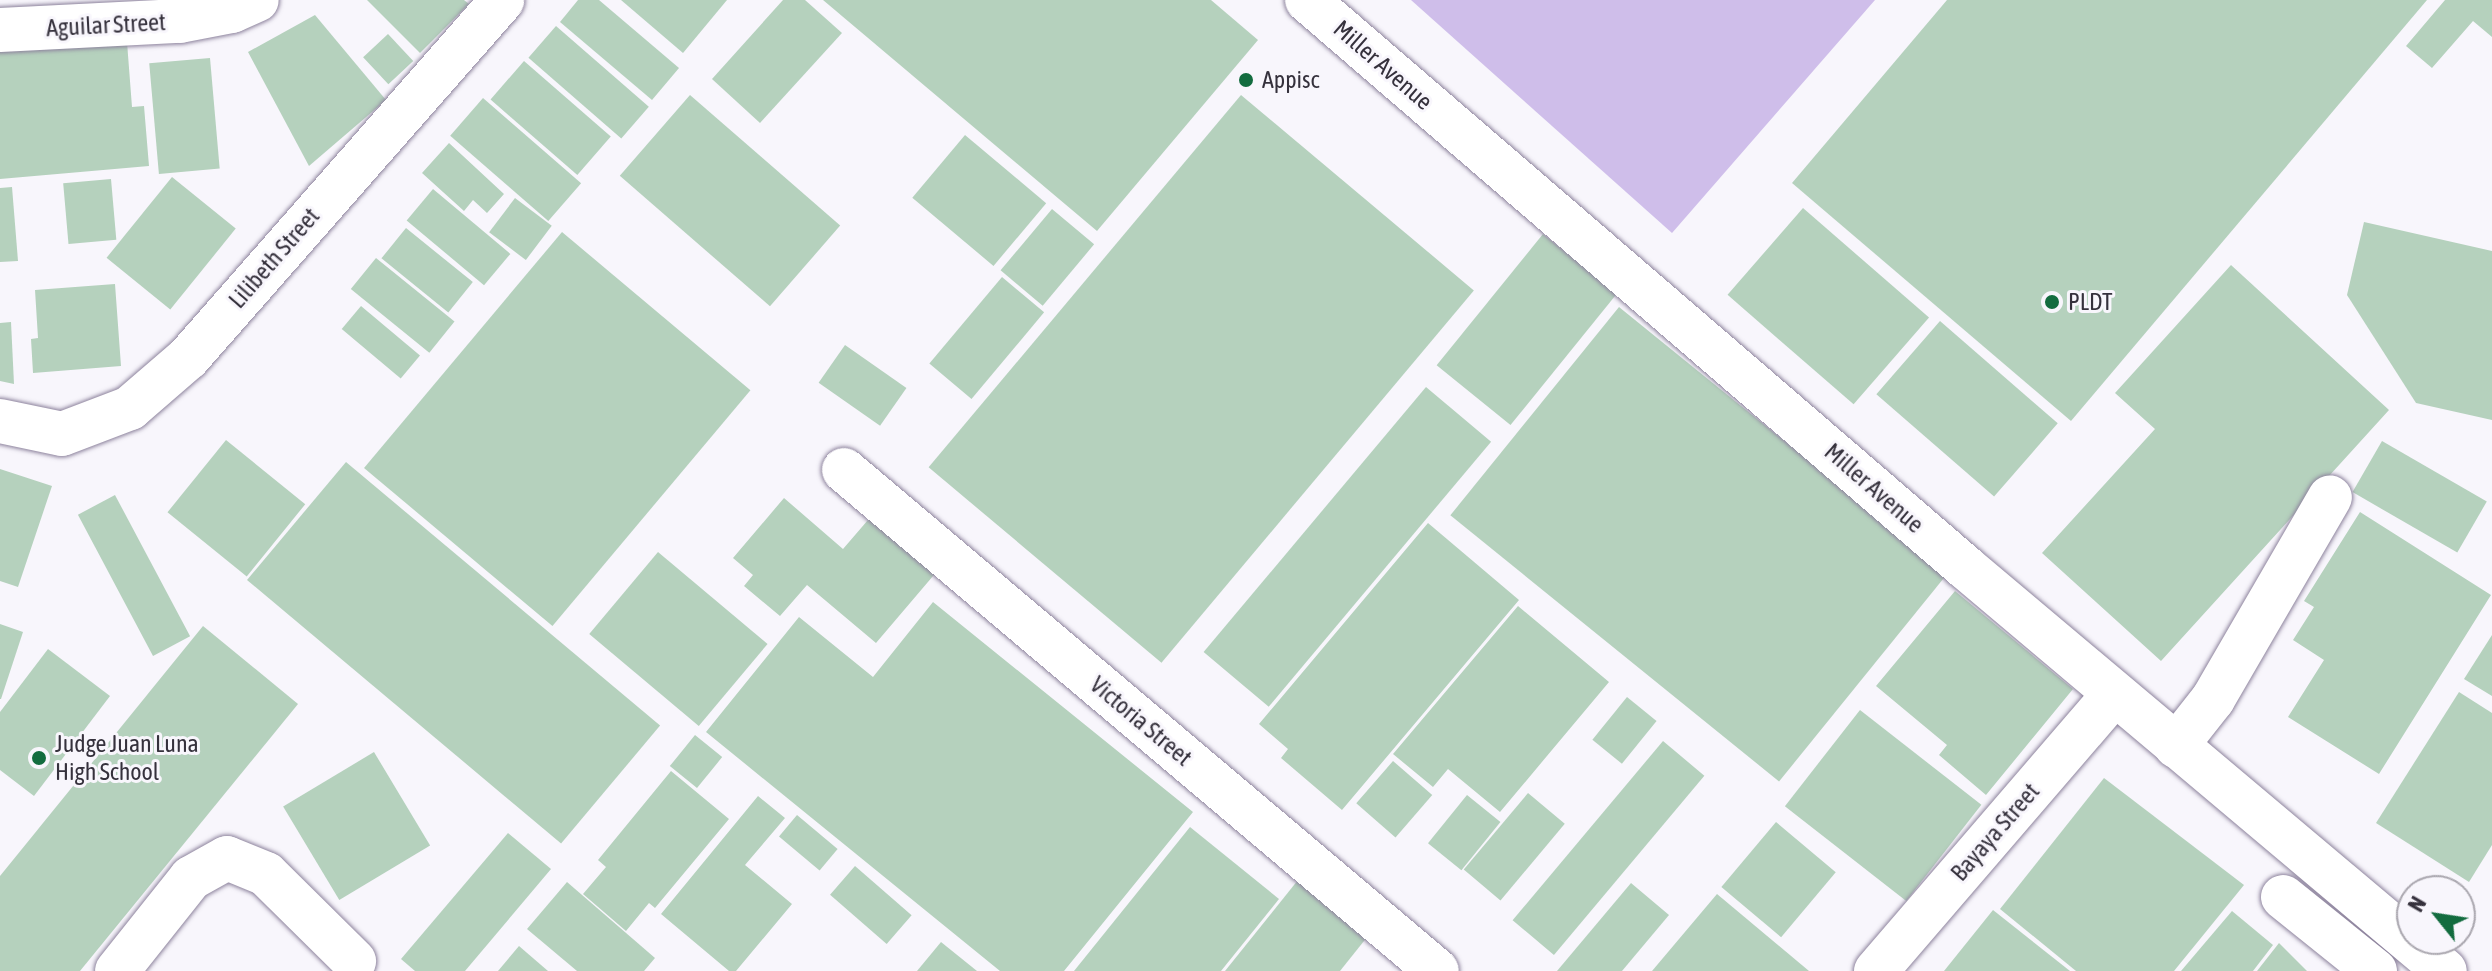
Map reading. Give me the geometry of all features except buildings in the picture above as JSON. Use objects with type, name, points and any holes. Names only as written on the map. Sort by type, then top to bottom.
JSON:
[{"type":"street","name":"Aguilar Street","points":[[0,30],[180,21],[232,11],[257,0]]},
{"type":"street","name":"Lilibeth Street","points":[[0,421],[62,434],[130,408],[188,358],[502,0]]},
{"type":"street","name":"Miller Avenue","points":[[1307,0],[2114,694],[2445,971]]},
{"type":"street","name":"Victoria Street","points":[[844,470],[1437,971]]},
{"type":"street","points":[[2176,746],[2213,699],[2330,497]]},
{"type":"street","name":"Bayaya Street","points":[[1876,971],[2114,694]]},
{"type":"street","points":[[117,971],[191,878],[227,858],[266,874],[354,961]]},
{"type":"street","points":[[2283,897],[2375,971]]},
{"type":"shaded area","points":[[1411,0],[1875,0],[1672,233]]},
{"type":"place","name":"Appisc","points":[[1246,80]]},
{"type":"place","name":"PLDT","points":[[2052,302]]},
{"type":"place","name":"Judge Juan Luna High School","points":[[39,758]]}]
